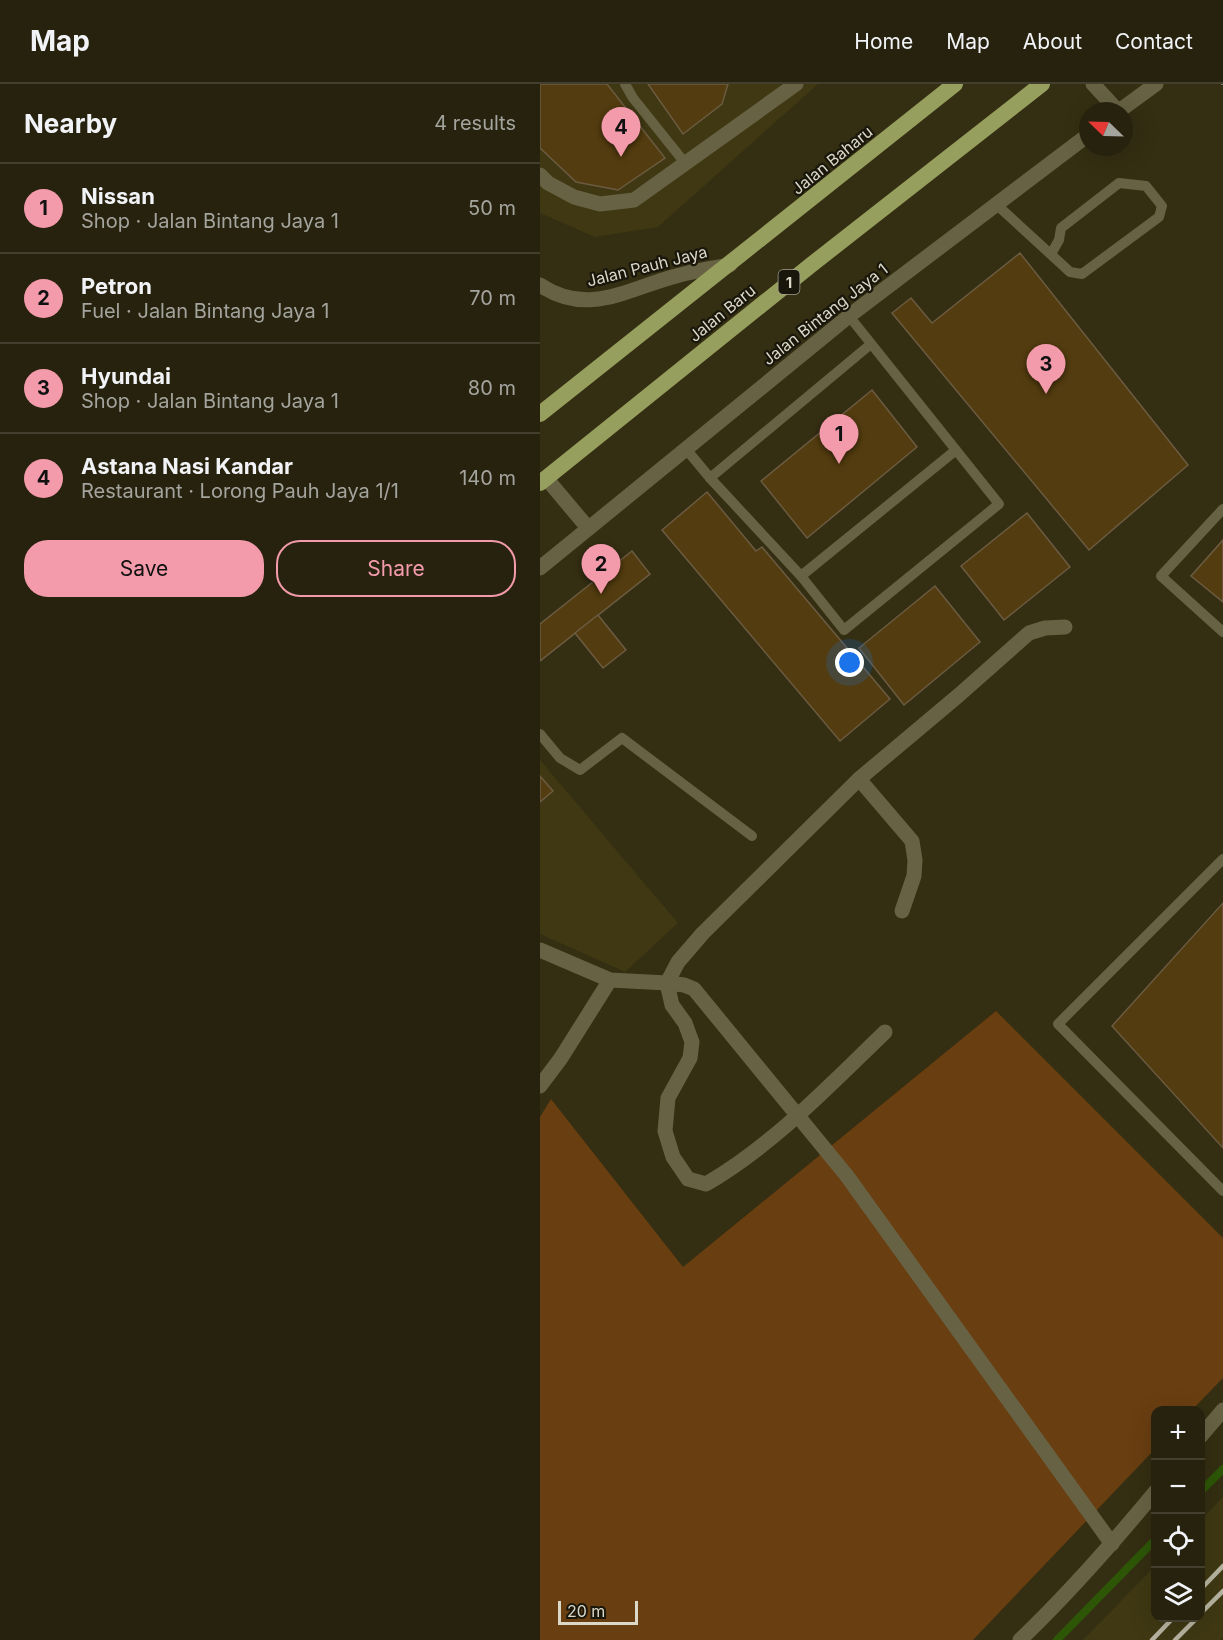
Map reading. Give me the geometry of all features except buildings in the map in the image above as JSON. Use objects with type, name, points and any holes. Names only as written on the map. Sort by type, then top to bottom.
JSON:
[{"type":"highway","name":"Jalan Baharu","points":[[730,265],[955,84]]},
{"type":"highway","name":"Jalan Baru","points":[[543,481],[810,265],[1042,84]]},
{"type":"highway","name":"Jalan Baru","points":[[540,414],[730,265]]},
{"type":"street","points":[[1094,84],[1111,102]]},
{"type":"street","points":[[1131,102],[1155,84]]},
{"type":"street","points":[[540,175],[548,183],[574,197],[600,204],[634,200],[787,87]]},
{"type":"street","name":"Jalan Bintang Jaya 1","points":[[540,568],[849,316],[1079,142]]},
{"type":"street","name":"Jalan Pauh Jaya","points":[[540,285],[568,299],[590,301],[610,298],[676,276],[730,265]]},
{"type":"street","points":[[543,481],[588,528]]},
{"type":"street","points":[[885,1032],[797,1115],[731,1169],[706,1184],[688,1179],[673,1157],[665,1131],[668,1098],[690,1058],[692,1042],[685,1023],[672,1005],[667,983],[678,963],[703,933],[858,779],[1029,633],[1045,628],[1065,627]]},
{"type":"street","points":[[858,779],[912,841],[915,860],[914,876],[902,911]]},
{"type":"street","points":[[540,950],[610,980],[667,983],[694,989],[847,1176],[1112,1544]]},
{"type":"street","points":[[540,1086],[561,1058],[610,980]]},
{"type":"street","points":[[1205,1431],[1223,1410]]},
{"type":"street","points":[[1020,1640],[1112,1544],[1151,1496]]},
{"type":"lane","points":[[625,84],[633,98],[685,163]]},
{"type":"lane","points":[[997,205],[1070,272],[1082,274],[1159,217],[1162,206],[1146,186],[1119,183],[1061,228],[1059,240],[1051,254]]},
{"type":"lane","points":[[686,449],[801,576],[844,630],[990,512],[999,504],[849,316]]},
{"type":"lane","points":[[710,478],[871,344]]},
{"type":"lane","points":[[801,576],[956,450]]},
{"type":"lane","points":[[1223,509],[1161,576],[1223,632]]},
{"type":"lane","points":[[540,734],[560,758],[580,770],[622,738],[752,836]]},
{"type":"lane","points":[[1223,859],[1058,1024],[1223,1191]]},
{"type":"shaded area","points":[[540,84],[818,84],[658,227],[595,237],[540,213]]},
{"type":"shaded area","points":[[540,760],[678,923],[625,972],[540,934]]},
{"type":"shaded area","points":[[996,1011],[1223,1238],[1223,1378],[1196,1406],[1151,1406],[1151,1453],[973,1640],[540,1640],[540,1117],[551,1099],[683,1267]]},
{"type":"shaded area","points":[[1223,1497],[1223,1637],[1220,1640],[1083,1640],[1151,1570],[1151,1622],[1205,1622],[1205,1516]]},
{"type":"waterway","points":[[1205,1487],[1223,1469]]},
{"type":"waterway","points":[[1057,1640],[1151,1544]]},
{"type":"railway","points":[[1205,1585],[1223,1566]]},
{"type":"railway","points":[[1205,1609],[1223,1591]]},
{"type":"railway","points":[[1152,1640],[1169,1622]]},
{"type":"railway","points":[[1175,1640],[1193,1622]]},
{"type":"place","name":"Astana Nasi Kandar","points":[[621,157]]},
{"type":"place","name":"Hyundai","points":[[1046,394]]},
{"type":"place","name":"Nissan","points":[[839,464]]},
{"type":"place","name":"Petron","points":[[601,594]]}]
